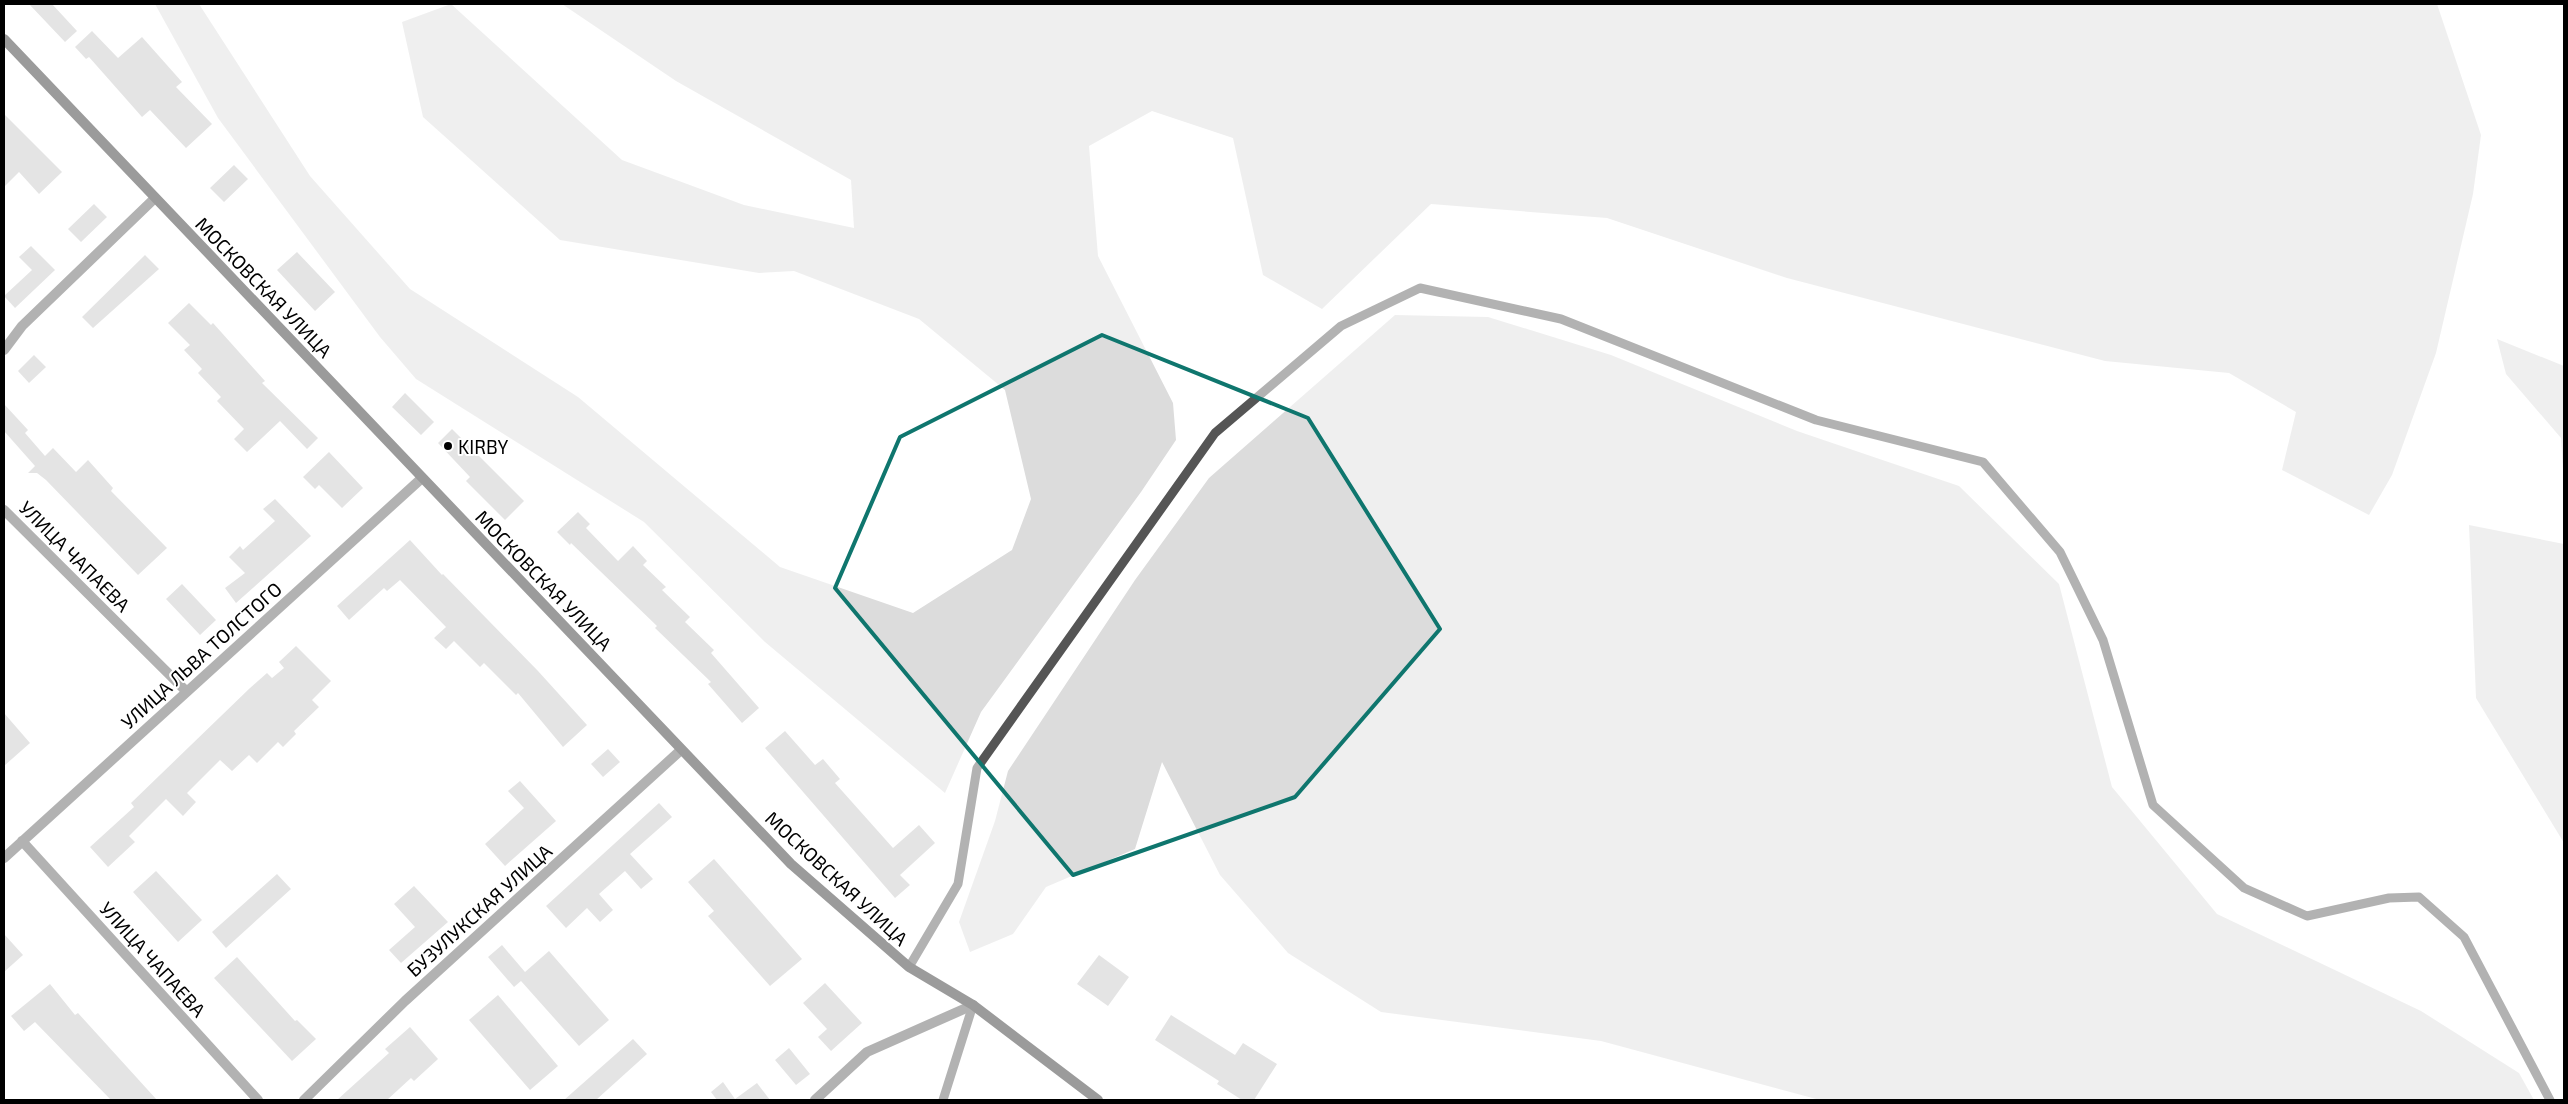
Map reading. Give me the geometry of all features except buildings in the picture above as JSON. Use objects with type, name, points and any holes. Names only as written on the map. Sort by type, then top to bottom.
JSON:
[{"type":"street","name":"МОСКОВСКАЯ УЛИЦА","points":[[4,38],[791,864],[909,967],[974,1005],[1098,1100]]},
{"type":"street","points":[[4,350],[22,326],[155,198]]},
{"type":"street","name":"УЛИЦА ЛЬВА ТОЛСТОГО","points":[[4,858],[422,478]]},
{"type":"street","name":"УЛИЦА ЧАПАЕВА","points":[[4,510],[186,691]]},
{"type":"street","name":"БУЗУЛУКСКАЯ УЛИЦА","points":[[304,1100],[405,1001],[681,750]]},
{"type":"street","name":"УЛИЦА ЧАПАЕВА","points":[[22,841],[258,1100]]},
{"type":"street","points":[[815,1100],[867,1052],[974,1005]]},
{"type":"lane","points":[[909,967],[958,884],[977,768],[1215,433],[1341,326],[1420,288],[1561,319],[1816,420],[1983,462],[2060,552],[2103,640],[2153,806],[2244,888],[2308,916],[2389,898],[2419,897],[2464,937],[2550,1100]]},
{"type":"lane","points":[[943,1100],[974,1005]]},
{"type":"highlighted area","points":[[1102,335],[1308,418],[1440,629],[1295,797],[1073,875],[835,588],[900,437]]},
{"type":"shaded area","points":[[155,4],[199,4],[310,176],[410,289],[578,397],[780,567],[913,613],[1012,550],[1031,499],[1005,390],[919,319],[794,271],[759,273],[560,240],[423,117],[402,22],[451,4],[622,160],[744,205],[854,228],[851,180],[676,81],[562,4],[2437,4],[2481,135],[2473,194],[2436,353],[2392,475],[2369,515],[2282,470],[2296,412],[2229,373],[2105,361],[1787,278],[1607,218],[1431,204],[1322,309],[1263,275],[1233,138],[1152,111],[1089,146],[1098,256],[1173,403],[1176,440],[1141,492],[981,712],[945,793],[765,642],[644,522],[416,379],[380,337],[218,118]]},
{"type":"shaded area","points":[[1395,315],[1488,317],[1611,355],[1797,431],[1959,486],[2059,584],[2112,787],[2217,914],[2421,1011],[2519,1073],[2534,1100],[1820,1100],[1601,1041],[1381,1012],[1288,953],[1220,875],[1162,762],[1135,849],[1046,887],[1013,934],[970,952],[959,922],[995,821],[1008,771],[1135,580],[1209,478]]},
{"type":"shaded area","points":[[2497,339],[2564,366],[2564,486],[2561,438],[2506,374]]},
{"type":"shaded area","points":[[2469,525],[2564,544],[2564,843],[2476,698]]},
{"type":"place","name":"KIRBY","points":[[448,446]]}]
